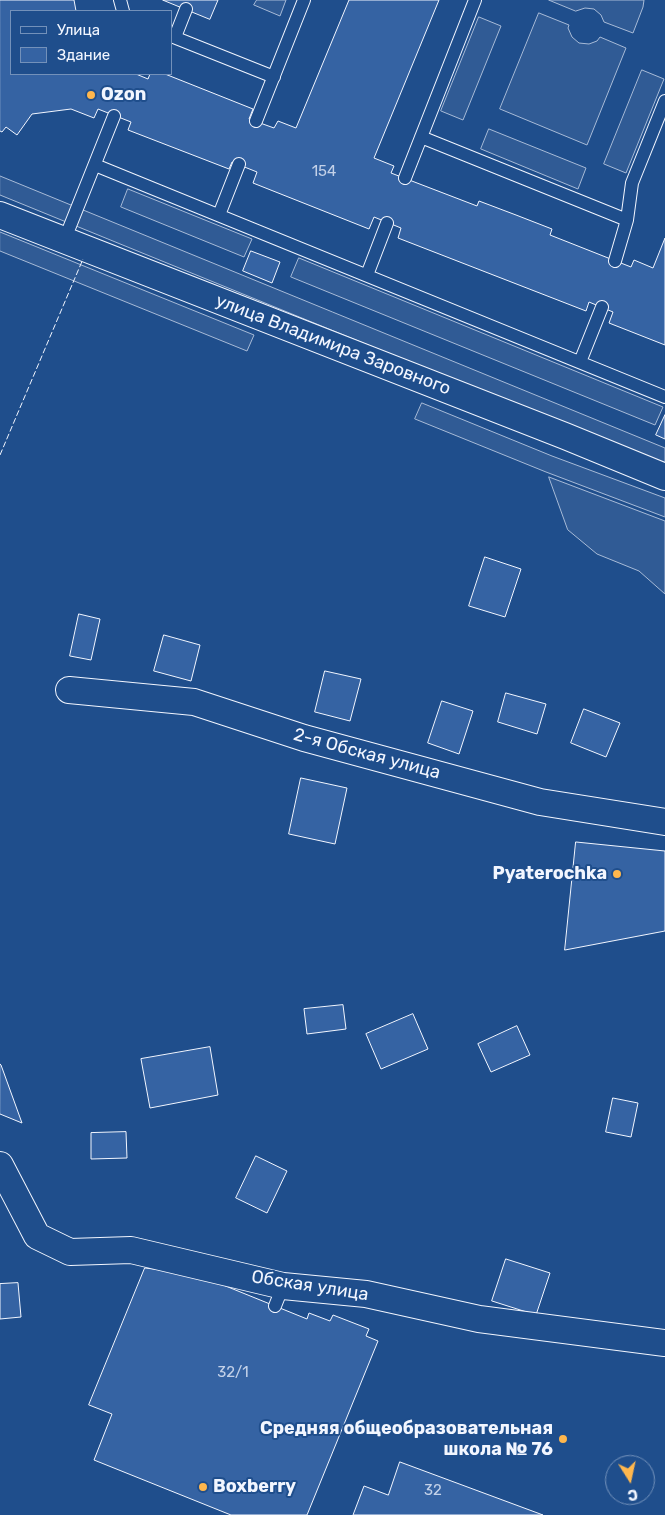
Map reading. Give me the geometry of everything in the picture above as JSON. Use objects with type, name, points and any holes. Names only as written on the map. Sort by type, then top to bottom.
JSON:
[{"type":"street","name":"улица Владимира Заровного","points":[[0,216],[565,436],[665,477]]},
{"type":"street","name":"2-я Обская улица","points":[[69,690],[194,702],[304,738],[540,802],[665,822]]},
{"type":"street","name":"Обская улица","points":[[0,1165],[37,1236],[70,1252],[131,1250],[279,1296],[366,1294],[479,1319],[665,1343]]},
{"type":"lane","points":[[256,121],[304,0]]},
{"type":"lane","points":[[405,178],[475,0]]},
{"type":"lane","points":[[186,9],[173,37],[274,77]]},
{"type":"lane","points":[[615,261],[627,220],[632,183],[665,101]]},
{"type":"lane","points":[[64,241],[114,116]]},
{"type":"lane","points":[[421,137],[627,220]]},
{"type":"lane","points":[[219,215],[239,164]]},
{"type":"lane","points":[[95,165],[665,397]]},
{"type":"lane","points":[[367,275],[387,223]]},
{"type":"lane","points":[[580,362],[602,307]]},
{"type":"shaded area","points":[[257,0],[286,0],[280,16],[254,5]]},
{"type":"shaded area","points":[[549,0],[644,0],[633,33],[604,22],[601,15],[594,9],[585,8],[576,11]]},
{"type":"shaded area","points":[[539,13],[569,25],[568,28],[572,37],[579,43],[589,44],[597,41],[600,37],[626,48],[587,145],[500,109]]},
{"type":"shaded area","points":[[479,17],[501,26],[463,120],[441,111]]},
{"type":"shaded area","points":[[642,70],[664,79],[626,173],[604,164]]},
{"type":"shaded area","points":[[489,129],[586,168],[578,189],[481,149]]},
{"type":"shaded area","points":[[0,176],[665,448],[665,466],[0,195]]},
{"type":"shaded area","points":[[128,189],[252,239],[244,257],[121,207]]},
{"type":"shaded area","points":[[0,232],[254,335],[247,351],[0,251]]},
{"type":"shaded area","points":[[299,258],[663,407],[655,425],[291,277]]},
{"type":"shaded area","points":[[422,403],[552,456],[665,498],[665,517],[546,472],[415,419]]},
{"type":"shaded area","points":[[549,477],[665,521],[665,594],[639,571],[597,554],[568,530]]},
{"type":"building","points":[[0,0],[74,0],[76,10],[10,10],[10,75],[138,75],[148,79],[150,75],[168,75],[253,109],[249,119],[274,128],[278,121],[296,128],[349,0],[439,0],[374,158],[394,166],[391,173],[477,206],[479,201],[552,229],[550,235],[631,267],[634,260],[653,268],[665,238],[665,345],[609,323],[613,312],[589,302],[586,311],[398,238],[401,228],[374,217],[369,229],[253,183],[257,172],[232,162],[229,169],[128,130],[131,122],[98,109],[94,118],[71,109],[32,114],[17,135],[6,127],[2,132],[0,131]]},
{"type":"building","points":[[163,0],[218,0],[210,19]]},
{"type":"building","points":[[251,251],[280,262],[272,283],[243,271]]},
{"type":"building","points":[[665,415],[665,439],[656,435]]},
{"type":"building","points":[[485,557],[521,569],[505,617],[469,606]]},
{"type":"building","points":[[79,614],[100,619],[91,660],[70,656]]},
{"type":"building","points":[[164,635],[200,645],[191,681],[154,671]]},
{"type":"building","points":[[325,671],[361,679],[350,721],[315,712]]},
{"type":"building","points":[[506,693],[546,704],[537,734],[498,722]]},
{"type":"building","points":[[442,701],[473,711],[459,754],[428,743]]},
{"type":"building","points":[[584,709],[620,723],[606,757],[571,743]]},
{"type":"building","points":[[301,778],[347,788],[335,844],[289,834]]},
{"type":"building","points":[[576,842],[665,851],[665,931],[565,950]]},
{"type":"building","points":[[343,1005],[346,1029],[307,1034],[304,1009]]},
{"type":"building","points":[[413,1014],[428,1049],[381,1069],[366,1034]]},
{"type":"building","points":[[517,1026],[530,1055],[491,1072],[478,1044]]},
{"type":"building","points":[[210,1047],[218,1095],[150,1108],[141,1059]]},
{"type":"building","points":[[1,1065],[22,1123],[0,1114]]},
{"type":"building","points":[[613,1098],[638,1103],[631,1137],[606,1132]]},
{"type":"building","points":[[126,1132],[127,1158],[91,1159],[91,1133]]},
{"type":"building","points":[[256,1156],[287,1171],[267,1213],[236,1198]]},
{"type":"building","points":[[506,1259],[550,1273],[536,1315],[492,1301]]},
{"type":"building","points":[[145,1268],[196,1274],[307,1319],[309,1313],[330,1321],[333,1315],[369,1329],[366,1336],[378,1341],[307,1515],[231,1515],[94,1460],[112,1414],[89,1405]]},
{"type":"building","points":[[18,1283],[21,1317],[0,1319],[0,1284]]},
{"type":"building","points":[[400,1462],[543,1515],[353,1515],[364,1486],[388,1495]]},
{"type":"fence","points":[[0,455],[83,259]]},
{"type":"place","name":"Ozon","points":[[91,95]]},
{"type":"place","name":"Pyaterochka","points":[[617,874]]},
{"type":"place","name":"Средняя общеобразовательная школа № 76","points":[[563,1439]]},
{"type":"place","name":"Boxberry","points":[[203,1487]]}]
